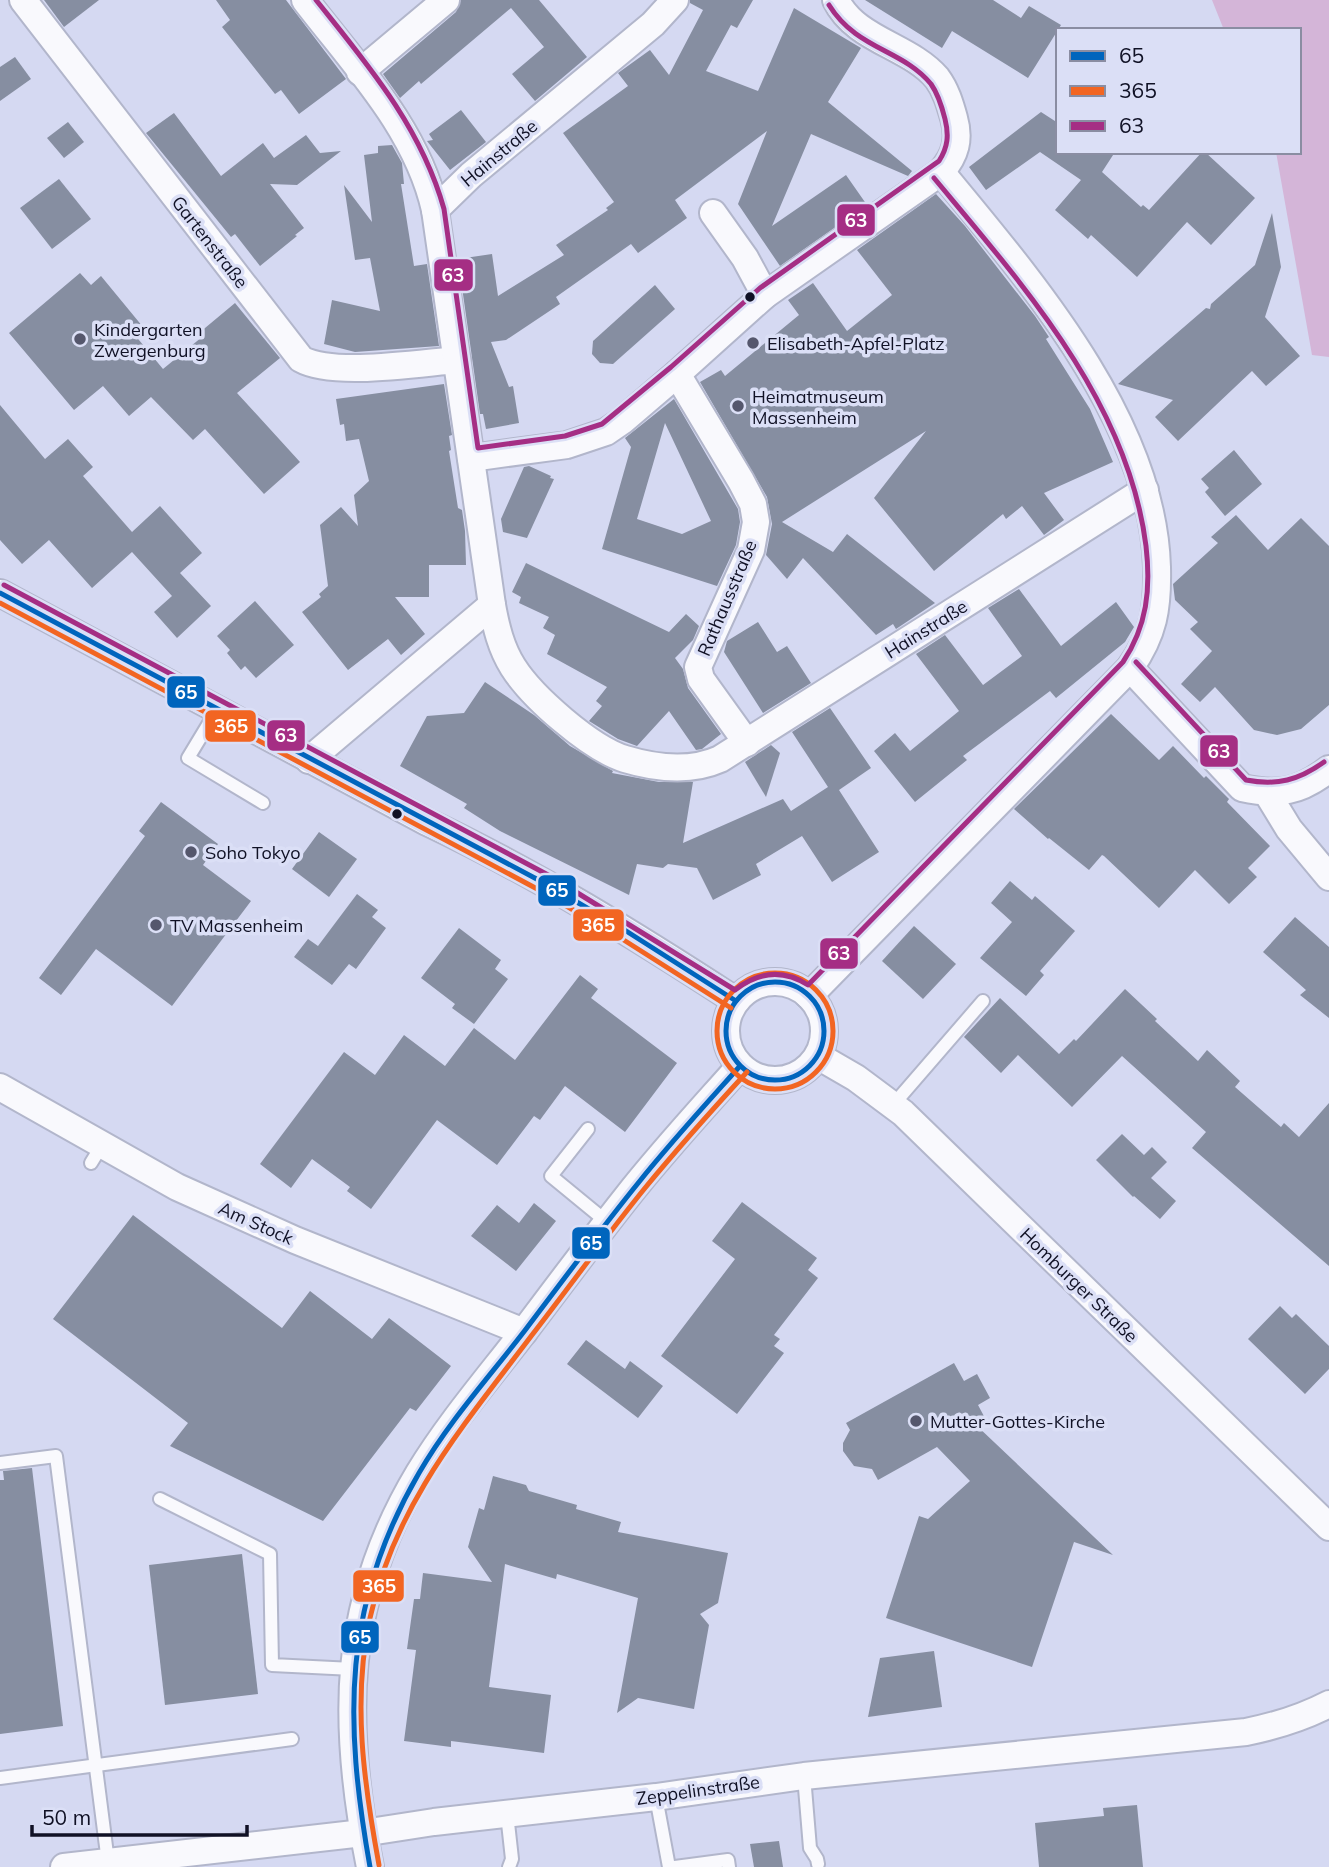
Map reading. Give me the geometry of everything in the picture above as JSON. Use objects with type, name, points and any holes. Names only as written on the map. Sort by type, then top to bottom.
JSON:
[{"type":"street","name":"Gartenstraße","points":[[23,0],[301,359],[320,366],[370,367],[457,360]]},
{"type":"street","points":[[305,0],[404,132],[426,176],[435,210]]},
{"type":"street","points":[[360,72],[446,0]]},
{"type":"street","name":"Hainstraße","points":[[675,0],[646,30],[471,174],[435,210],[492,606],[500,639],[511,664],[536,696],[611,753],[642,763],[697,768],[720,759],[747,743],[1145,490]]},
{"type":"street","points":[[471,458],[567,445],[606,432],[677,374],[765,295],[941,172],[955,152],[958,138],[944,89],[926,68],[857,26],[836,0]]},
{"type":"street","points":[[809,996],[1130,668],[1149,638],[1157,594],[1156,551],[1145,490],[1116,417],[1072,344],[1009,254],[941,172]]},
{"type":"street","points":[[713,213],[745,258],[765,295]]},
{"type":"street","name":"Rathausstraße","points":[[677,374],[753,505],[756,522],[751,550],[698,667],[701,679],[747,743]]},
{"type":"street","points":[[0,593],[309,760],[474,844],[654,948],[736,1001]]},
{"type":"street","points":[[309,760],[492,606]]},
{"type":"street","points":[[1130,668],[1242,788],[1267,793],[1288,792],[1317,779],[1329,769]]},
{"type":"street","points":[[1267,793],[1289,829],[1329,877]]},
{"type":"street","points":[[769,983],[788,984],[809,996],[824,1021],[824,1038],[818,1056],[808,1068],[785,1080],[762,1079],[740,1066],[730,1052],[726,1035],[728,1018],[736,1001],[749,990],[769,983]]},
{"type":"street","name":"Homburger Straße","points":[[818,1056],[856,1078],[893,1105],[1329,1528]]},
{"type":"street","points":[[370,1867],[363,1833],[353,1748],[353,1669],[358,1630],[374,1572],[405,1498],[450,1428],[607,1222],[740,1066]]},
{"type":"street","name":"Am Stock","points":[[0,1087],[96,1154],[271,1230],[524,1332]]},
{"type":"street","name":"Zeppelinstraße","points":[[64,1867],[656,1797],[804,1776],[1246,1731],[1279,1725],[1306,1716],[1329,1704]]},
{"type":"lane","points":[[217,710],[188,758],[263,803]]},
{"type":"lane","points":[[893,1105],[983,1001]]},
{"type":"lane","points":[[588,1129],[551,1176],[607,1222]]},
{"type":"lane","points":[[0,1463],[56,1456],[108,1862]]},
{"type":"lane","points":[[160,1499],[270,1554],[272,1665],[353,1669]]},
{"type":"lane","points":[[0,1778],[292,1739]]},
{"type":"lane","points":[[804,1776],[810,1848],[818,1864]]},
{"type":"lane","points":[[656,1797],[669,1867]]},
{"type":"lane","points":[[507,1814],[512,1859],[509,1867]]},
{"type":"lane","points":[[675,1867],[728,1860],[729,1867]]},
{"type":"shaded area","points":[[1212,0],[1329,0],[1329,357],[1312,355],[1276,154],[1301,154],[1301,28],[1223,28]]},
{"type":"building","points":[[44,0],[99,0],[64,27]]},
{"type":"building","points":[[216,0],[286,0],[346,79],[299,114],[281,90],[275,94],[222,27],[230,20]]},
{"type":"building","points":[[461,0],[539,0],[587,57],[535,101],[512,74],[544,47],[511,8],[421,84],[419,81],[400,98],[383,74],[456,12]]},
{"type":"building","points":[[690,0],[753,0],[737,28],[731,25],[706,71],[758,91],[794,8],[861,48],[828,102],[912,171],[908,176],[811,134],[772,226],[846,175],[867,205],[780,266],[738,204],[767,131],[675,200],[687,218],[638,253],[631,244],[556,297],[560,304],[506,340],[491,342],[509,387],[513,386],[519,423],[486,429],[483,414],[480,414],[458,259],[492,254],[498,296],[564,255],[556,245],[608,210],[606,208],[614,202],[563,133],[628,86],[618,73],[650,50],[669,75],[703,10],[690,3]]},
{"type":"building","points":[[865,0],[993,0],[1021,18],[1029,6],[1061,25],[1056,28],[1056,33],[1028,78],[952,31],[942,48]]},
{"type":"building","points":[[15,57],[31,79],[0,101],[0,67]]},
{"type":"building","points":[[461,110],[486,142],[450,170],[427,141],[433,140],[429,134]]},
{"type":"building","points":[[1041,112],[1056,122],[1056,154],[1114,154],[1102,172],[1141,207],[1143,205],[1149,210],[1200,154],[1207,154],[1255,198],[1211,245],[1187,222],[1137,277],[1091,235],[1088,239],[1055,210],[1081,180],[1040,152],[986,190],[969,167]]},
{"type":"building","points":[[174,113],[221,176],[263,143],[274,158],[306,135],[320,153],[341,151],[297,185],[270,184],[304,228],[260,266],[235,234],[231,237],[146,133]]},
{"type":"building","points":[[68,122],[84,142],[64,158],[47,138]]},
{"type":"building","points":[[392,145],[402,163],[404,184],[401,184],[414,266],[427,264],[439,346],[355,352],[324,344],[332,300],[380,311],[370,258],[355,260],[344,185],[372,222],[364,155],[378,153],[378,146]]},
{"type":"building","points":[[59,179],[91,219],[52,249],[20,208]]},
{"type":"building","points":[[936,194],[965,226],[1049,337],[1046,339],[1090,409],[1113,462],[1044,493],[1064,520],[1044,535],[1022,506],[1006,519],[1003,514],[934,571],[874,498],[926,431],[782,522],[833,552],[847,534],[935,603],[896,629],[893,624],[876,635],[803,558],[787,579],[766,555],[772,524],[767,497],[700,382],[721,370],[725,376],[799,315],[788,300],[813,283],[847,331],[892,295],[857,250]]},
{"type":"building","points":[[1272,213],[1281,267],[1265,317],[1300,356],[1266,386],[1252,371],[1178,441],[1155,417],[1173,400],[1118,384],[1206,308],[1210,309],[1211,304],[1255,265]]},
{"type":"building","points":[[80,273],[91,285],[101,276],[143,327],[134,334],[163,369],[202,337],[199,333],[235,303],[280,358],[237,393],[300,462],[264,494],[205,429],[193,440],[151,397],[129,416],[103,386],[74,410],[9,333]]},
{"type":"building","points":[[655,285],[675,309],[613,364],[600,363],[592,354],[593,341]]},
{"type":"building","points":[[444,384],[452,435],[449,436],[449,451],[458,508],[462,510],[466,565],[429,565],[429,597],[395,597],[425,634],[401,655],[388,639],[348,670],[302,612],[321,597],[319,594],[328,586],[320,525],[341,507],[358,526],[354,495],[369,481],[359,439],[346,441],[344,424],[340,425],[336,399]]},
{"type":"building","points":[[674,399],[738,509],[740,522],[736,545],[717,586],[602,549],[631,447],[625,438]],"holes":[[[665,423],[711,521],[682,534],[637,519]]]},
{"type":"building","points":[[0,405],[45,459],[68,439],[93,467],[83,476],[132,532],[160,506],[202,553],[180,573],[211,606],[177,638],[154,612],[172,596],[132,552],[92,588],[49,540],[22,564],[0,540]]},
{"type":"building","points":[[1234,450],[1262,484],[1225,516],[1205,492],[1209,488],[1201,479]]},
{"type":"building","points":[[529,466],[554,479],[527,538],[503,532],[501,519],[524,467]]},
{"type":"building","points":[[1236,515],[1268,550],[1301,518],[1329,546],[1329,705],[1301,729],[1277,735],[1254,730],[1215,687],[1200,702],[1181,684],[1212,651],[1190,629],[1198,622],[1175,600],[1173,584],[1218,543],[1211,537]]},
{"type":"building","points":[[526,563],[669,632],[686,614],[699,626],[693,640],[675,658],[683,669],[688,688],[721,734],[702,749],[696,750],[669,711],[637,746],[618,739],[589,721],[602,706],[596,701],[607,687],[547,654],[555,635],[543,628],[549,617],[519,603],[521,597],[512,592]]},
{"type":"building","points":[[1019,589],[1061,646],[1116,602],[1134,627],[1125,642],[1056,698],[1050,691],[963,756],[967,760],[915,802],[874,751],[895,733],[910,751],[959,711],[916,654],[945,635],[983,685],[1022,656],[988,608]]},
{"type":"building","points":[[255,601],[294,645],[256,678],[245,666],[241,670],[227,653],[230,650],[217,636]]},
{"type":"building","points":[[758,622],[777,652],[787,646],[811,683],[763,713],[724,652],[727,641]]},
{"type":"building","points":[[485,682],[534,715],[570,746],[613,771],[612,773],[659,782],[693,782],[683,843],[783,799],[791,811],[828,787],[792,732],[830,708],[871,768],[839,790],[879,852],[832,882],[802,836],[756,864],[761,875],[713,900],[697,868],[668,864],[663,868],[637,864],[629,895],[500,831],[464,808],[467,804],[400,766],[427,716],[464,713]]},
{"type":"building","points":[[1111,714],[1159,760],[1173,746],[1229,799],[1227,802],[1270,846],[1248,868],[1257,877],[1229,904],[1195,870],[1159,908],[1104,856],[1089,870],[1014,809]]},
{"type":"building","points":[[771,745],[780,753],[766,797],[745,762]]},
{"type":"building","name":"TV Massenheim","points":[[161,802],[218,844],[203,865],[251,901],[172,1006],[96,949],[61,995],[39,978],[145,836],[139,831]]},
{"type":"building","points":[[319,832],[357,859],[329,897],[292,869]]},
{"type":"building","points":[[1010,881],[1032,900],[1035,896],[1075,931],[1040,971],[1044,975],[1026,996],[980,958],[1012,922],[991,903]]},
{"type":"building","points":[[357,894],[378,910],[372,917],[386,928],[356,969],[349,964],[332,985],[294,957],[308,939],[318,946]]},
{"type":"building","points":[[1295,917],[1329,947],[1329,1018],[1300,995],[1306,990],[1263,952]]},
{"type":"building","points":[[914,926],[956,964],[923,999],[882,961]]},
{"type":"building","points":[[459,928],[501,960],[495,969],[508,979],[474,1024],[452,1008],[455,1004],[421,978]]},
{"type":"building","points":[[580,975],[598,989],[591,998],[677,1063],[625,1132],[565,1086],[540,1120],[534,1116],[497,1165],[437,1120],[371,1209],[347,1191],[350,1187],[312,1159],[291,1188],[260,1164],[344,1052],[375,1075],[404,1035],[445,1066],[474,1028],[515,1060]]},
{"type":"building","points":[[1125,989],[1198,1061],[1207,1050],[1240,1081],[1235,1087],[1281,1127],[1284,1123],[1299,1137],[1329,1103],[1329,1266],[1192,1148],[1206,1132],[1122,1056],[1072,1107],[1018,1055],[1001,1073],[964,1037],[1000,998],[1059,1054],[1074,1039],[1076,1041]]},
{"type":"building","points":[[1122,1134],[1144,1155],[1152,1147],[1167,1162],[1151,1178],[1176,1201],[1160,1219],[1133,1197],[1096,1160]]},
{"type":"building","points":[[742,1202],[817,1258],[808,1270],[818,1278],[774,1335],[780,1339],[774,1346],[784,1353],[737,1414],[661,1356],[735,1259],[712,1241]]},
{"type":"building","points":[[534,1203],[556,1221],[516,1271],[471,1236],[497,1205],[519,1223]]},
{"type":"building","points":[[133,1215],[282,1328],[310,1291],[372,1339],[389,1318],[451,1366],[416,1411],[410,1408],[323,1521],[170,1446],[188,1423],[53,1319]]},
{"type":"building","points":[[1280,1306],[1292,1318],[1296,1314],[1329,1346],[1329,1369],[1305,1394],[1248,1339]]},
{"type":"building","points":[[586,1340],[625,1369],[630,1361],[663,1386],[638,1418],[567,1364]]},
{"type":"building","points":[[954,1363],[964,1381],[977,1374],[990,1398],[978,1405],[986,1420],[976,1425],[1113,1555],[1074,1542],[1032,1667],[886,1618],[919,1516],[928,1519],[970,1481],[937,1447],[878,1480],[872,1469],[854,1466],[843,1451],[843,1443],[850,1430],[846,1423]]},
{"type":"building","points":[[32,1468],[63,1726],[0,1734],[0,1480],[4,1480],[3,1471]]},
{"type":"building","points":[[493,1476],[526,1485],[529,1491],[577,1505],[576,1509],[621,1522],[618,1532],[728,1553],[718,1603],[700,1614],[709,1625],[694,1709],[638,1698],[617,1713],[638,1598],[557,1574],[556,1579],[505,1564],[489,1687],[551,1695],[544,1753],[451,1741],[451,1747],[404,1741],[416,1650],[407,1649],[414,1599],[420,1599],[423,1573],[492,1582],[468,1547],[479,1508],[484,1510]]},
{"type":"building","points":[[242,1554],[258,1694],[165,1705],[149,1565]]},
{"type":"building","points":[[934,1651],[942,1707],[868,1717],[880,1658]]},
{"type":"building","points":[[1137,1805],[1143,1867],[1039,1867],[1035,1823],[1104,1816],[1103,1808]]},
{"type":"building","points":[[779,1841],[783,1867],[754,1867],[750,1844]]},
{"type":"transit line","name":"63","points":[[316,0],[391,98],[422,151],[434,179],[444,209],[478,448],[565,436],[602,424],[760,288],[939,161],[946,146],[947,130],[941,105],[931,84],[907,63],[853,31],[829,5]]},
{"type":"transit line","name":"63","points":[[4,585],[550,876],[735,990],[753,979],[771,975],[789,976],[808,985],[1123,662],[1137,635],[1145,607],[1148,577],[1146,546],[1135,493],[1118,443],[1094,394],[1067,348],[1035,303],[934,178]]},
{"type":"transit line","name":"65","points":[[0,593],[546,884],[736,1001]]},
{"type":"transit line","name":"365","points":[[0,603],[541,891],[731,1008]]},
{"type":"transit line","name":"63","points":[[1136,662],[1246,780],[1287,780],[1324,762]]},
{"type":"transit line","name":"365","points":[[775,973],[797,978],[816,990],[828,1009],[833,1031],[828,1053],[816,1072],[797,1084],[775,1089],[753,1084],[734,1072],[722,1053],[717,1031],[722,1009],[734,990],[753,978],[775,973]]},
{"type":"transit line","name":"65","points":[[775,982],[794,986],[810,996],[820,1012],[824,1031],[820,1050],[810,1066],[794,1076],[775,1080],[756,1076],[740,1066],[730,1050],[726,1031],[730,1012],[740,996],[756,986],[775,982]]},
{"type":"transit line","name":"65","points":[[370,1867],[356,1762],[356,1665],[363,1617],[375,1570],[394,1522],[419,1473],[457,1417],[639,1182],[740,1066]]},
{"type":"transit line","name":"365","points":[[379,1865],[362,1742],[362,1680],[370,1618],[381,1577],[396,1538],[414,1502],[457,1434],[645,1188],[747,1072]]},
{"type":"place","name":"Kindergarten Zwergenburg","points":[[80,339]]},
{"type":"place","name":"Elisabeth-Apfel-Platz","points":[[753,343]]},
{"type":"place","name":"Heimatmuseum Massenheim","points":[[738,406]]},
{"type":"place","name":"Soho Tokyo","points":[[191,852]]},
{"type":"place","name":"TV Massenheim","points":[[156,925]]},
{"type":"place","name":"Mutter-Gottes-Kirche","points":[[916,1421]]}]
